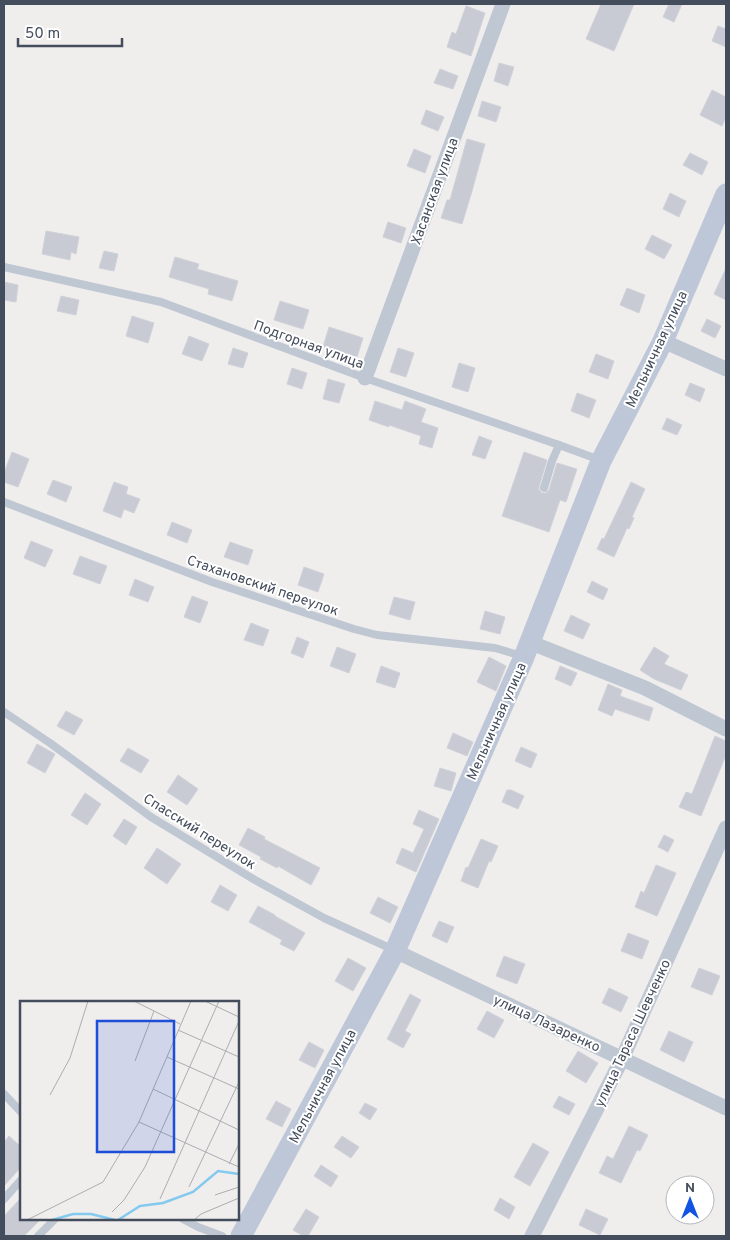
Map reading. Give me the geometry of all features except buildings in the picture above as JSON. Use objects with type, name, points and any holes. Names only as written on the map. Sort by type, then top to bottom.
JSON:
[{"type":"main road","name":"Мельничная улица","points":[[241,1236],[395,951],[526,649],[602,461],[663,341],[726,194]]},
{"type":"street","name":"Хасанская улица","points":[[365,378],[503,4]]},
{"type":"street","points":[[663,341],[726,369]]},
{"type":"street","points":[[526,649],[645,688],[726,729]]},
{"type":"street","name":"улица Тараса Шевченко","points":[[532,1236],[622,1058],[726,828]]},
{"type":"street","name":"улица Лазаренко","points":[[395,951],[726,1108]]},
{"type":"lane","name":"Подгорная улица","points":[[4,266],[160,302],[365,378],[602,461]]},
{"type":"lane","points":[[544,488],[559,445]]},
{"type":"lane","name":"Стахановский переулок","points":[[4,502],[212,582],[354,629],[377,635],[494,648],[526,649]]},
{"type":"lane","name":"Спасский переулок","points":[[4,712],[50,743],[151,817],[255,880],[324,918],[395,951]]},
{"type":"lane","points":[[4,1094],[20,1111]]},
{"type":"lane","points":[[4,1199],[20,1181]]},
{"type":"lane","points":[[38,1236],[54,1220]]},
{"type":"lane","points":[[185,1220],[222,1236]]}]
